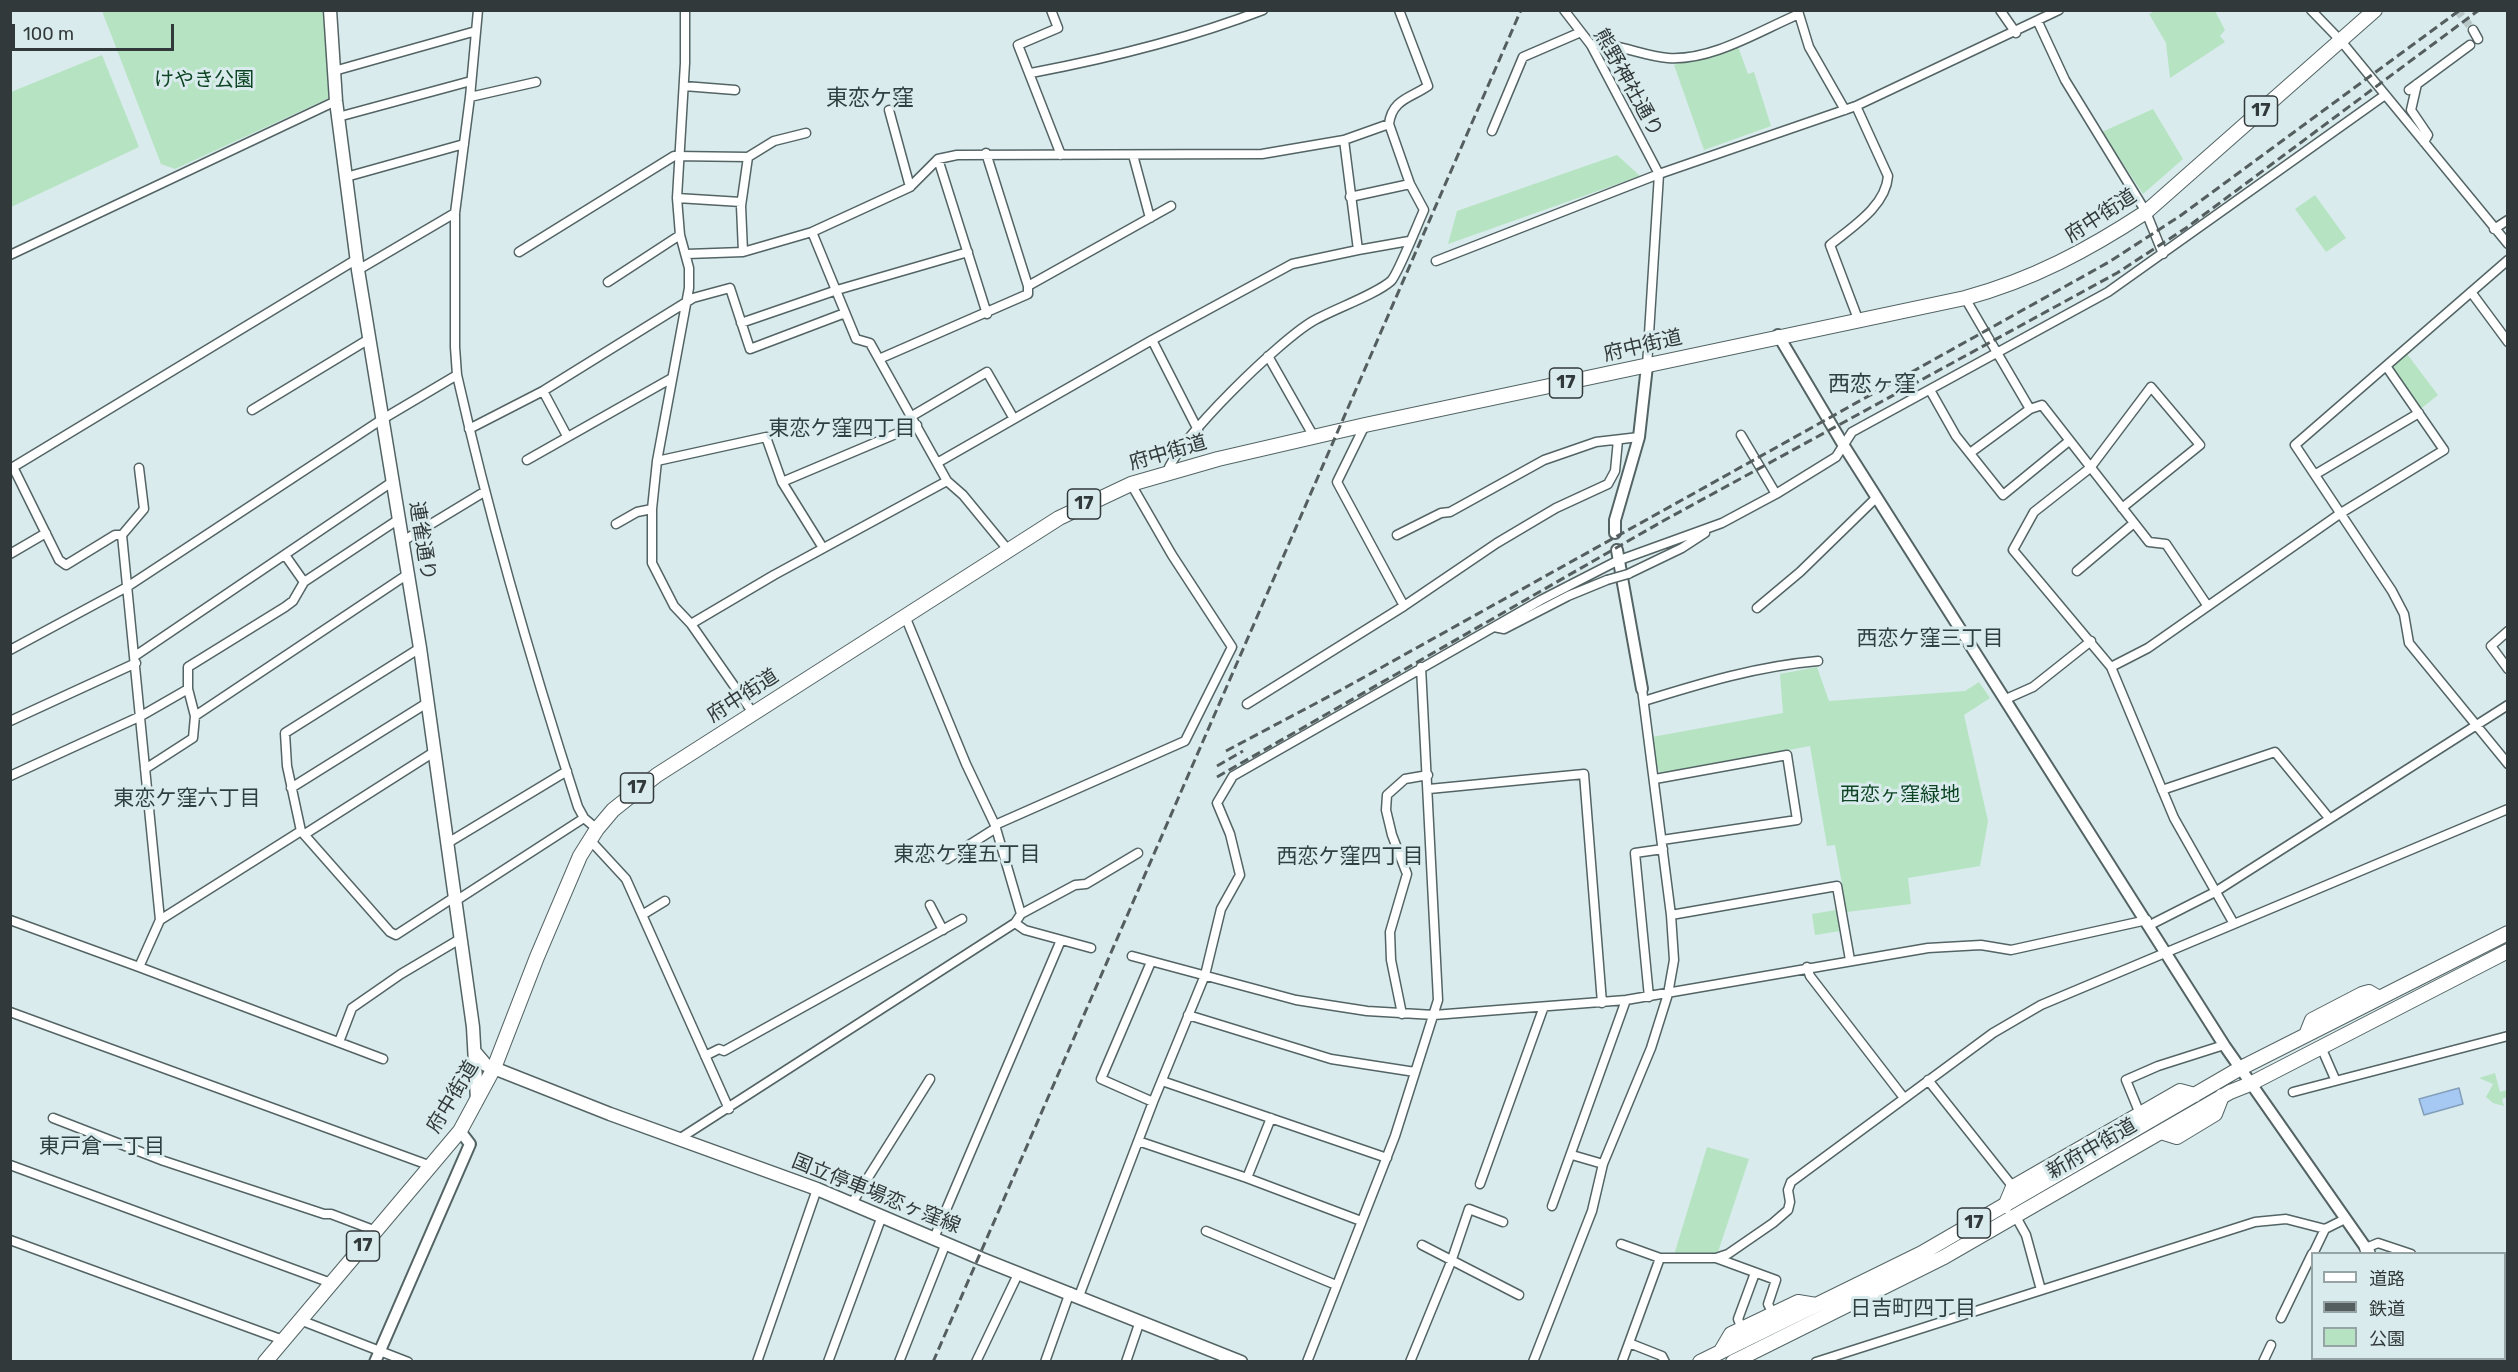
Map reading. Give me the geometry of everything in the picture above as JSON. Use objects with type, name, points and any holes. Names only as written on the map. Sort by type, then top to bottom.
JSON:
[{"type":"main road","name":"連雀通り","points":[[330,10],[336,100],[346,177],[381,420],[420,648],[475,1051],[477,1103]]},
{"type":"main road","name":"府中街道","points":[[265,1362],[460,1131],[494,1068],[575,866],[593,834],[613,810],[638,788],[753,713],[1059,518],[1131,483],[1167,472],[1365,425],[1647,366],[1778,335],[1965,298],[2006,286],[2051,268],[2106,238],[2146,212],[2375,10]]},
{"type":"main road","name":"新府中街道","points":[[1700,1362],[1913,1258],[2240,1069],[2508,933]]},
{"type":"main road","name":"新府中街道","points":[[1733,1362],[1883,1289],[2016,1216],[2222,1096],[2250,1084],[2508,951]]},
{"type":"main road","name":"新府中街道","points":[[2240,1069],[2255,1069],[2391,1000],[2470,970]]},
{"type":"main road","points":[[475,1051],[480,1060],[494,1068]]},
{"type":"main road","name":"国立停車場恋ヶ窪線","points":[[494,1068],[817,1189],[1140,1321],[1220,1358],[1241,1362]]},
{"type":"main road","points":[[2005,1206],[2013,1187],[2180,1091],[2194,1095]]},
{"type":"main road","points":[[1721,1351],[1731,1334],[1798,1302],[1816,1305]]},
{"type":"street","points":[[477,10],[470,97],[455,213],[457,375],[484,492],[567,771],[584,818],[626,879],[729,1109]]},
{"type":"street","points":[[685,10],[684,86],[677,198],[680,235],[687,254],[689,288],[657,461],[652,509],[652,563],[674,606],[691,624],[753,713]]},
{"type":"street","points":[[1051,10],[1058,28],[1018,45],[1031,73],[1061,155]]},
{"type":"street","points":[[1031,73],[1107,58],[1226,24],[1263,10]]},
{"type":"street","points":[[1167,472],[1172,458],[1268,356],[1315,320],[1392,280],[1424,210],[1410,184],[1389,124],[1394,106],[1428,86],[1400,10]]},
{"type":"street","points":[[2000,10],[2016,33]]},
{"type":"street","points":[[2311,10],[2341,40],[2508,244]]},
{"type":"street","name":"熊野神社通り","points":[[1566,11],[1591,45],[1659,174]]},
{"type":"street","points":[[1436,261],[1659,174],[1856,106],[2016,33],[2057,11]]},
{"type":"street","points":[[1591,45],[1602,44],[1651,56],[1690,57],[1707,53],[1798,12],[1809,47],[1845,110]]},
{"type":"street","points":[[2038,22],[2066,80],[2146,212],[2163,254]]},
{"type":"street","points":[[2473,30],[2478,39]]},
{"type":"street","points":[[334,71],[476,31]]},
{"type":"street","points":[[1492,131],[1523,57],[1581,32]]},
{"type":"street","points":[[2409,90],[2470,45]]},
{"type":"street","points":[[338,117],[471,81]]},
{"type":"street","points":[[470,97],[536,82]]},
{"type":"street","points":[[2417,84],[2411,110],[2428,135],[2424,142]]},
{"type":"street","points":[[684,86],[735,90]]},
{"type":"street","points":[[1494,627],[1504,629],[1568,596],[1628,574],[1682,548],[1718,525],[1776,494],[1836,457],[1852,432],[2108,292],[2385,94]]},
{"type":"street","points":[[10,255],[336,100]]},
{"type":"street","points":[[1856,106],[1888,176],[1887,186],[1874,207],[1830,245],[1858,319]]},
{"type":"street","points":[[889,110],[910,188]]},
{"type":"street","points":[[687,254],[743,252],[812,232],[910,188],[938,159],[986,153],[1262,154],[1344,140],[1389,124]]},
{"type":"street","points":[[519,252],[674,156],[748,157],[774,141],[806,134]]},
{"type":"street","points":[[1344,140],[1358,250]]},
{"type":"street","points":[[346,177],[464,144]]},
{"type":"street","points":[[879,359],[987,314],[1028,294],[1028,286],[986,153]]},
{"type":"street","points":[[1133,155],[1150,218]]},
{"type":"street","points":[[743,252],[741,202],[748,157]]},
{"type":"street","points":[[938,159],[987,314]]},
{"type":"street","points":[[1615,533],[1615,520],[1639,437],[1647,366],[1659,174]]},
{"type":"street","points":[[1350,197],[1410,184]]},
{"type":"street","points":[[677,198],[741,202]]},
{"type":"street","points":[[1028,286],[1171,206]]},
{"type":"street","points":[[122,535],[115,535],[66,565],[59,560],[12,468],[358,265],[455,213]]},
{"type":"street","points":[[2494,229],[2508,220]]},
{"type":"street","points":[[812,232],[856,339],[870,343],[947,481],[963,495],[1009,551]]},
{"type":"street","points":[[608,282],[680,235]]},
{"type":"street","points":[[938,463],[1152,340],[1292,264],[1409,241]]},
{"type":"street","points":[[741,322],[837,290],[968,252]]},
{"type":"street","points":[[2508,260],[2295,445],[2316,474],[2404,614],[2409,643],[2508,764]]},
{"type":"street","points":[[470,429],[543,391],[686,302],[730,288],[750,349],[844,313]]},
{"type":"street","points":[[2471,292],[2508,342]]},
{"type":"street","points":[[1965,298],[2030,409]]},
{"type":"street","points":[[1778,335],[1844,446],[2250,1084],[2368,1251],[2378,1243],[2405,1252]]},
{"type":"street","points":[[252,410],[369,339]]},
{"type":"street","points":[[1152,340],[1197,430]]},
{"type":"street","points":[[1268,356],[1314,437]]},
{"type":"street","points":[[2110,667],[2148,648],[2341,513],[2444,450],[2386,366]]},
{"type":"street","points":[[912,416],[987,372],[1014,419]]},
{"type":"street","points":[[10,650],[128,587],[381,420],[457,375]]},
{"type":"street","points":[[527,460],[672,378]]},
{"type":"street","points":[[2122,508],[2200,445],[2151,387],[2090,468],[2034,512],[2013,550],[2091,641],[2110,667],[2162,790],[2234,924]]},
{"type":"street","points":[[1930,390],[1956,436],[2003,495],[2068,441]]},
{"type":"street","points":[[543,391],[567,436]]},
{"type":"street","points":[[1970,453],[2030,409],[2042,405],[2149,542],[2166,544],[2207,605]]},
{"type":"street","points":[[2316,474],[2419,413]]},
{"type":"street","points":[[782,482],[917,425]]},
{"type":"street","points":[[1365,425],[1337,482],[1404,606]]},
{"type":"street","points":[[1741,435],[1776,494]]},
{"type":"street","points":[[657,461],[766,437],[782,482],[823,548]]},
{"type":"street","points":[[1397,535],[1441,513],[1450,512],[1544,460],[1596,442],[1639,437]]},
{"type":"street","points":[[1247,704],[1404,606],[1497,543],[1556,508],[1608,484],[1615,471],[1618,440]]},
{"type":"street","points":[[139,468],[144,509],[122,535],[160,920],[139,967]]},
{"type":"street","points":[[691,624],[823,548],[947,481]]},
{"type":"street","points":[[10,721],[135,659],[392,482]]},
{"type":"street","points":[[947,860],[995,826],[1185,741],[1232,647],[1172,555],[1131,483]]},
{"type":"street","points":[[403,541],[484,492]]},
{"type":"street","points":[[1757,608],[1800,572],[1877,497]]},
{"type":"street","points":[[616,524],[637,512],[652,509]]},
{"type":"street","points":[[145,769],[177,751],[193,738],[195,716],[188,689],[188,667],[294,600],[304,582],[399,519]]},
{"type":"street","points":[[2077,571],[2134,523]]},
{"type":"street","points":[[1045,1362],[1205,975],[1221,909],[1240,875],[1230,834],[1217,803],[1233,776],[1617,556],[1718,525]]},
{"type":"street","points":[[10,554],[46,533]]},
{"type":"street","points":[[285,555],[304,582]]},
{"type":"street","points":[[1533,1362],[1592,1211],[1603,1164],[1651,1048],[1668,994],[1674,960],[1663,844],[1644,701],[1617,556]]},
{"type":"street","points":[[195,716],[408,574]]},
{"type":"street","points":[[905,616],[966,764],[995,826],[1021,914]]},
{"type":"street","points":[[2508,631],[2490,646],[2508,669]]},
{"type":"street","points":[[2006,699],[2033,687],[2091,641]]},
{"type":"street","points":[[420,648],[285,733],[291,788],[303,832],[370,910],[396,935],[584,818]]},
{"type":"street","points":[[1644,701],[1727,675],[1788,663],[1818,661]]},
{"type":"street","points":[[1307,1362],[1387,1158],[1438,1000],[1421,667]]},
{"type":"street","points":[[10,776],[141,716],[188,689]]},
{"type":"street","points":[[291,788],[427,703]]},
{"type":"street","points":[[1132,956],[1296,1000],[1402,1014],[1434,1015],[1543,1009],[1649,997],[1928,948],[1981,945],[2011,950],[2148,923],[2215,892],[2508,705]]},
{"type":"street","points":[[160,920],[434,752]]},
{"type":"street","points":[[2162,790],[2275,752],[2329,818]]},
{"type":"street","points":[[1649,997],[1635,853],[1663,844],[1797,820],[1786,755],[1655,779]]},
{"type":"street","points":[[446,844],[567,771]]},
{"type":"street","points":[[1429,789],[1584,774],[1602,1003]]},
{"type":"street","points":[[1402,1014],[1391,960],[1390,932],[1407,874],[1392,835],[1386,810],[1387,795],[1405,779],[1428,775]]},
{"type":"street","points":[[1716,1258],[1737,1249],[1788,1209],[1791,1202],[1788,1190],[1791,1182],[1993,1033],[2041,1005],[2508,809]]},
{"type":"street","points":[[679,1139],[729,1109],[1015,923],[1021,914],[1075,885],[1086,884],[1138,853]]},
{"type":"street","points":[[1671,915],[1837,885],[1850,960]]},
{"type":"street","points":[[642,915],[665,901]]},
{"type":"street","points":[[930,905],[943,930]]},
{"type":"street","points":[[705,1056],[719,1049],[724,1051],[962,919]]},
{"type":"street","points":[[10,920],[383,1059]]},
{"type":"street","points":[[1015,923],[1025,930],[1091,948]]},
{"type":"street","points":[[339,1042],[352,1008],[401,974],[460,939]]},
{"type":"street","points":[[899,1362],[940,1241],[1061,940]]},
{"type":"street","points":[[1151,962],[1101,1079],[1153,1102]]},
{"type":"street","points":[[1806,968],[1904,1098]]},
{"type":"street","points":[[1552,1206],[1626,1000]]},
{"type":"street","points":[[1479,1184],[1543,1009]]},
{"type":"street","points":[[10,1012],[431,1166]]},
{"type":"street","points":[[1188,1015],[1331,1059],[1415,1072]]},
{"type":"street","points":[[2293,1092],[2335,1079],[2508,1036]]},
{"type":"street","points":[[2140,1114],[2126,1080],[2158,1066],[2224,1045]]},
{"type":"street","points":[[2321,1047],[2335,1079]]},
{"type":"street","points":[[852,1203],[930,1079]]},
{"type":"street","points":[[1928,1080],[2013,1187]]},
{"type":"street","points":[[1162,1081],[1387,1158]]},
{"type":"street","points":[[53,1118],[164,1161],[376,1231]]},
{"type":"street","points":[[1247,1178],[1271,1118]]},
{"type":"street","points":[[375,1362],[470,1144],[460,1131]]},
{"type":"street","points":[[1138,1141],[1247,1178],[1361,1221]]},
{"type":"street","points":[[1572,1155],[1603,1164]]},
{"type":"street","points":[[10,1165],[331,1283]]},
{"type":"street","points":[[757,1362],[817,1189]]},
{"type":"street","points":[[1410,1362],[1451,1262],[1469,1209],[1503,1222]]},
{"type":"street","points":[[828,1362],[882,1216]]},
{"type":"street","points":[[2016,1216],[2026,1235],[2041,1290]]},
{"type":"street","points":[[1816,1362],[2255,1222],[2286,1219],[2325,1229]]},
{"type":"street","points":[[2314,1252],[2325,1229],[2345,1219]]},
{"type":"street","points":[[1206,1231],[1336,1285]]},
{"type":"street","points":[[10,1240],[283,1340]]},
{"type":"street","points":[[1621,1244],[1660,1258],[1716,1258],[1776,1280],[1768,1304],[1773,1314]]},
{"type":"street","points":[[1422,1245],[1451,1262],[1519,1295]]},
{"type":"street","points":[[1622,1362],[1660,1258]]},
{"type":"street","points":[[2281,1318],[2311,1258]]},
{"type":"street","points":[[976,1362],[1019,1272]]},
{"type":"street","points":[[1742,1329],[1738,1319],[1755,1273]]},
{"type":"street","points":[[300,1320],[408,1362]]},
{"type":"street","points":[[1126,1362],[1140,1321]]},
{"type":"street","points":[[1629,1344],[1662,1356],[1665,1362]]},
{"type":"street","points":[[2263,1362],[2271,1345]]},
{"type":"green space","name":"けやき公園","points":[[102,11],[325,11],[329,98],[175,169],[161,164]]},
{"type":"green space","points":[[2155,11],[2215,11],[2225,30],[2220,36],[2225,42],[2170,78],[2166,43],[2149,14]]},
{"type":"green space","points":[[1737,44],[1748,74],[1754,72],[1771,126],[1704,150],[1674,65]]},
{"type":"green space","points":[[102,55],[139,147],[11,207],[11,92]]},
{"type":"green space","points":[[2153,109],[2183,159],[2143,194],[2102,132]]},
{"type":"green space","points":[[1617,155],[1640,176],[1448,244],[1457,211]]},
{"type":"green space","points":[[2315,195],[2346,238],[2326,252],[2295,209]]},
{"type":"green space","points":[[2404,350],[2438,395],[2418,411],[2390,371]]},
{"type":"green space","name":"西恋ヶ窪緑地","points":[[1817,667],[1829,701],[1965,691],[1979,682],[1990,698],[1964,715],[1988,821],[1980,866],[1908,878],[1911,904],[1847,912],[1835,845],[1827,846],[1810,746],[1662,774],[1657,768],[1652,737],[1783,713],[1780,674]]},
{"type":"green space","points":[[1836,910],[1840,931],[1815,935],[1812,914]]},
{"type":"green space","points":[[2495,1073],[2500,1092],[2507,1090],[2507,1097],[2502,1099],[2504,1106],[2493,1103],[2486,1097],[2493,1084],[2479,1078]]},
{"type":"green space","points":[[1707,1147],[1749,1159],[1716,1258],[1673,1258]]},
{"type":"water","points":[[2459,1088],[2463,1104],[2424,1115],[2419,1099]]},
{"type":"tunnel","points":[[2457,10],[2473,30]]},
{"type":"railway","points":[[933,1362],[1521,10]]},
{"type":"railway","points":[[1226,751],[1341,690],[2109,262],[2180,216],[2460,10]]},
{"type":"railway","points":[[1217,777],[1663,521],[2117,273],[2186,228],[2479,10]]},
{"type":"railway","points":[[1217,766],[1243,751]]},
{"type":"district","name":"東恋ケ窪","points":[[870,99]]},
{"type":"district","name":"西恋ヶ窪","points":[[1872,385]]},
{"type":"district","name":"東恋ケ窪四丁目","points":[[842,429]]},
{"type":"district","name":"西恋ケ窪三丁目","points":[[1930,639]]},
{"type":"district","name":"東恋ケ窪六丁目","points":[[187,799]]},
{"type":"district","name":"東恋ケ窪五丁目","points":[[967,855]]},
{"type":"district","name":"西恋ケ窪四丁目","points":[[1350,857]]},
{"type":"district","name":"東戸倉一丁目","points":[[102,1147]]},
{"type":"district","name":"日吉町四丁目","points":[[1913,1309]]}]
